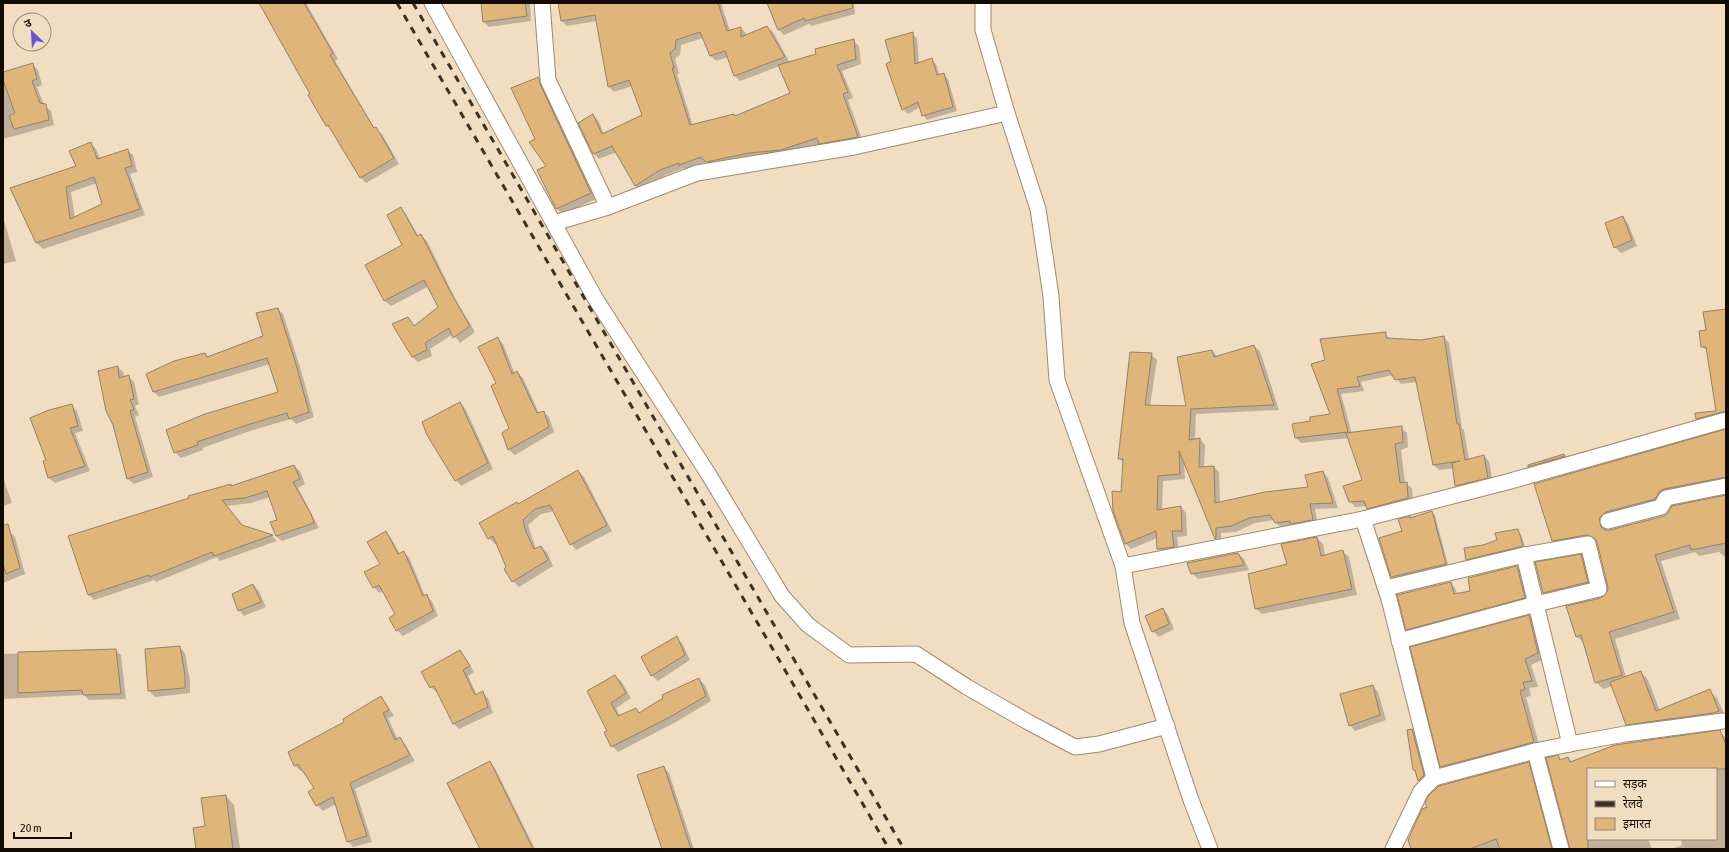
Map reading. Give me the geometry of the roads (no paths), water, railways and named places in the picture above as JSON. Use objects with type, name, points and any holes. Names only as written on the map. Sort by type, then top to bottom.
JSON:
[{"type":"street","points":[[432,3],[595,298],[709,475],[782,596],[808,625],[849,655],[916,654],[967,687],[1028,722],[1075,746],[1099,744],[1167,726]]},
{"type":"street","points":[[542,3],[548,80],[608,207]]},
{"type":"street","points":[[983,3],[983,30],[1007,113],[1038,209],[1051,296],[1057,380],[1123,566],[1132,623],[1191,800],[1210,849]]},
{"type":"street","points":[[554,223],[608,207],[697,173],[854,147],[1007,113]]},
{"type":"street","points":[[1123,566],[1363,519],[1507,482],[1726,420]]},
{"type":"street","points":[[1608,521],[1661,507],[1666,498],[1726,486]]},
{"type":"street","points":[[1363,519],[1386,588],[1434,778]]},
{"type":"street","points":[[1386,588],[1524,555],[1588,544],[1599,588],[1399,641]]},
{"type":"street","points":[[1524,555],[1570,744]]},
{"type":"street","points":[[1393,849],[1421,791],[1434,778],[1535,751],[1570,744],[1624,734],[1725,723]]},
{"type":"street","points":[[1535,751],[1561,849]]},
{"type":"railway","points":[[397,3],[889,849]]},
{"type":"railway","points":[[413,3],[904,849]]}]
